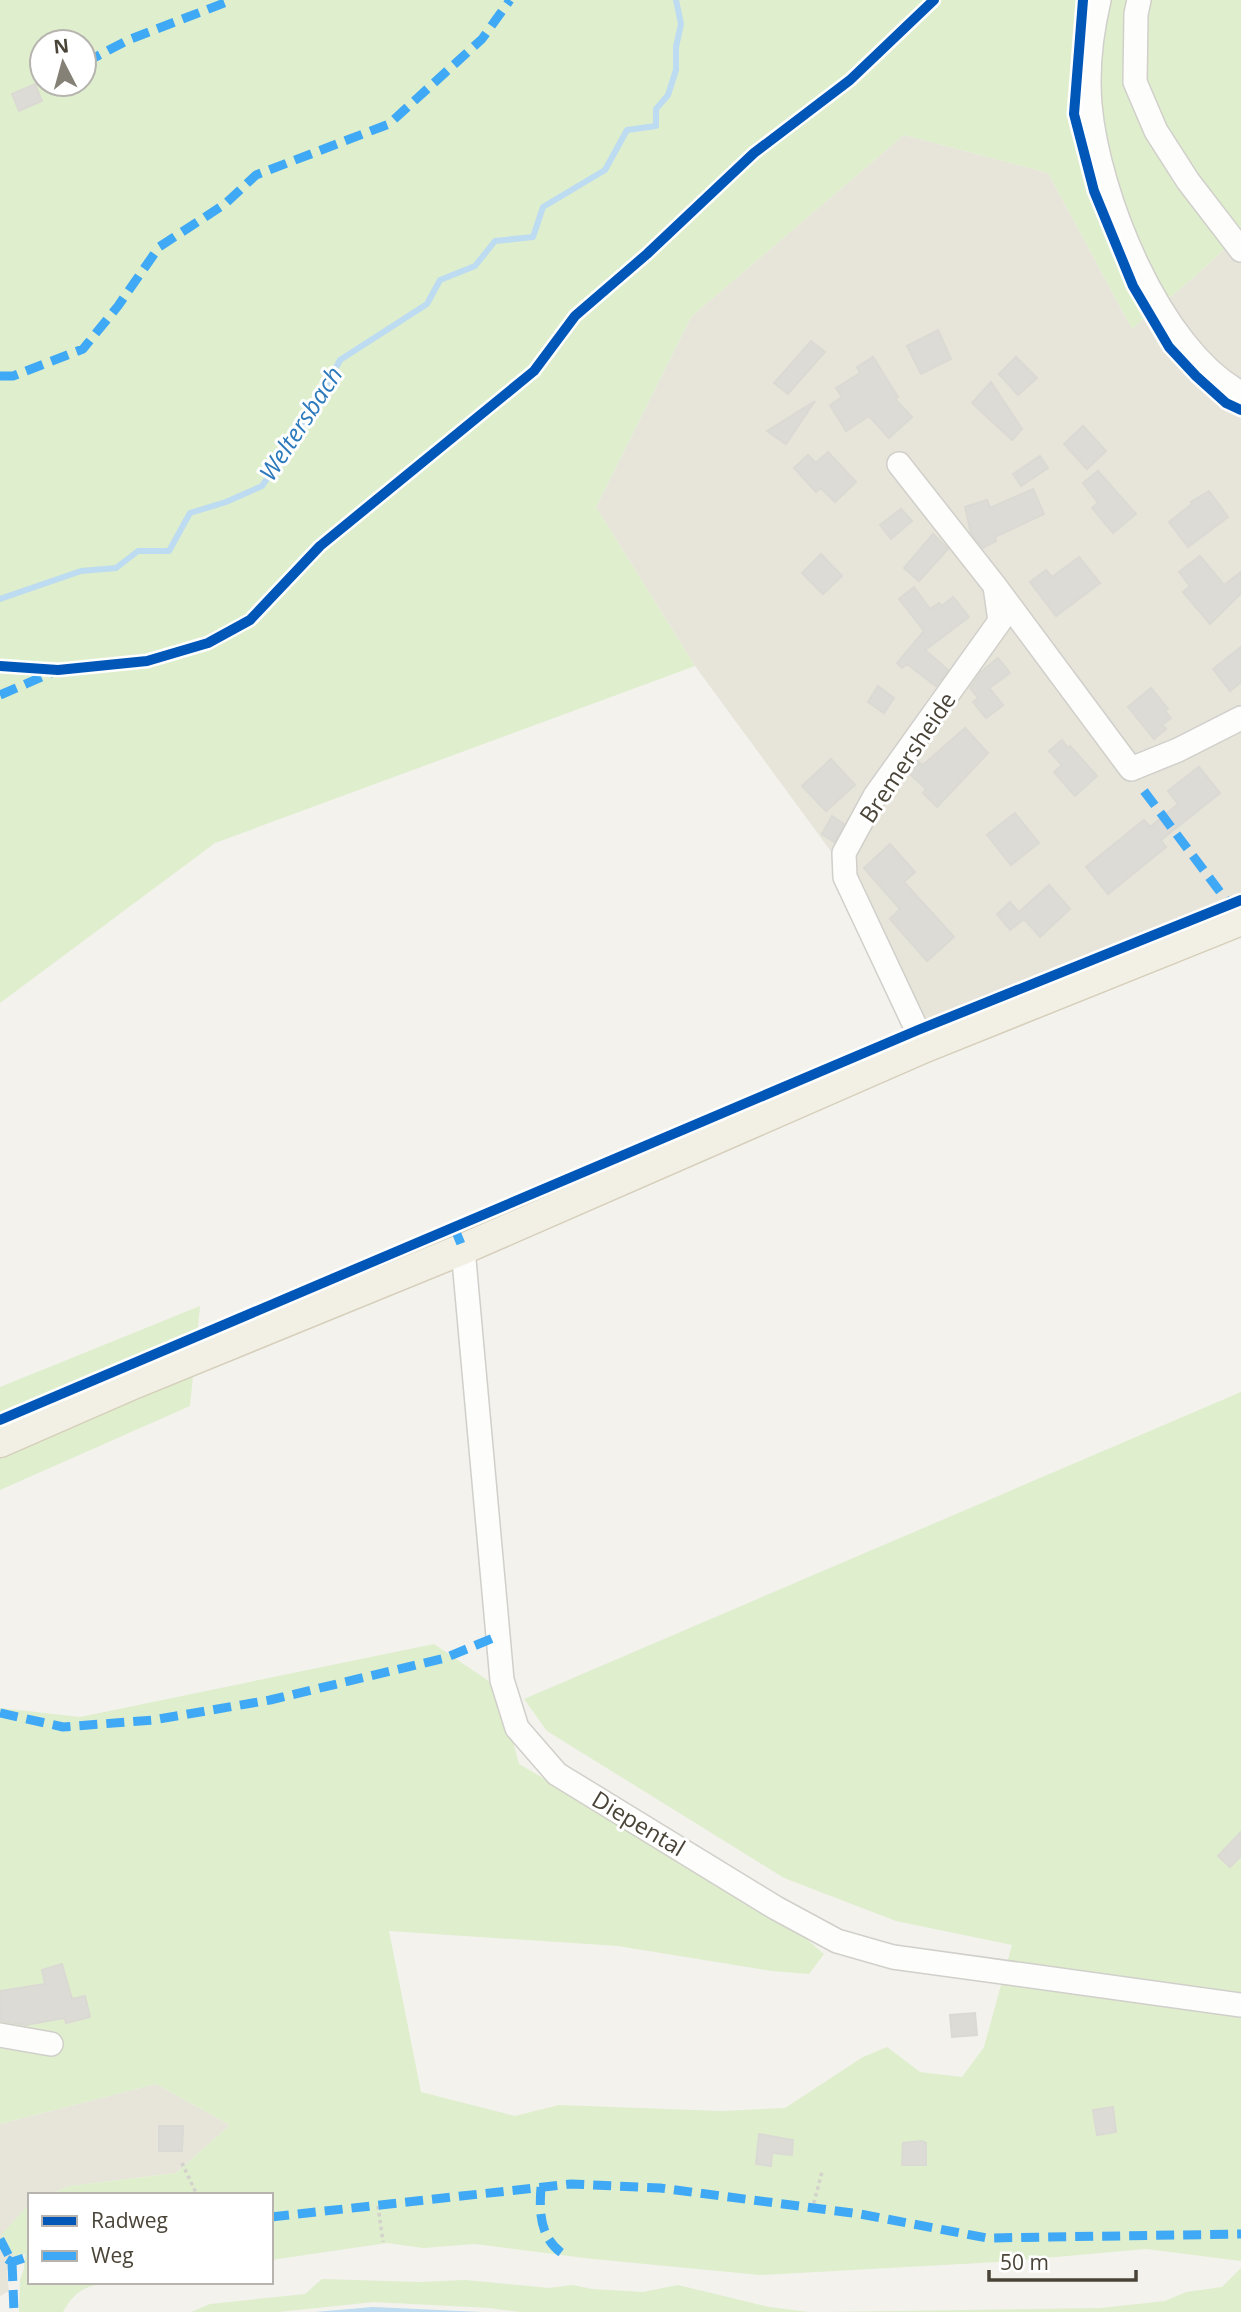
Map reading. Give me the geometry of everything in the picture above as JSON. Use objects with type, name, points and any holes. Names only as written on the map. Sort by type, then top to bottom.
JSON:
[{"type":"main road","points":[[0,1442],[135,1383],[463,1249],[925,1047],[1241,920]]},
{"type":"street","points":[[1100,0],[1090,53],[1090,106],[1106,186],[1133,259],[1166,319],[1196,356],[1241,393]]},
{"type":"street","points":[[1139,0],[1136,14],[1135,82],[1156,131],[1195,191],[1241,250]]},
{"type":"street","points":[[899,464],[995,586],[1131,769],[1178,750],[1241,718]]},
{"type":"street","name":"Bremersheide","points":[[925,1047],[845,877],[844,853],[875,796],[1000,621],[995,586]]},
{"type":"street","name":"Diepental","points":[[463,1249],[502,1680],[517,1728],[556,1774],[775,1908],[837,1941],[893,1956],[1241,2005]]},
{"type":"street","points":[[0,2035],[51,2044]]},
{"type":"path","points":[[182,2163],[196,2193]]},
{"type":"path","points":[[812,2210],[822,2172]]},
{"type":"path","points":[[378,2206],[383,2242]]},
{"type":"shaded area","points":[[904,135],[1048,173],[1132,329],[1241,234],[1241,908],[911,1041],[838,861],[695,666],[596,507],[691,317]]},
{"type":"shaded area","points":[[156,2084],[230,2125],[176,2173],[69,2186],[53,2193],[28,2193],[28,2205],[2,2235],[15,2258],[7,2271],[9,2291],[0,2296],[0,2124]]},
{"type":"green space","points":[[0,0],[1241,0],[1241,234],[1132,329],[1048,173],[904,135],[691,317],[596,507],[695,666],[215,843],[0,1003]]},
{"type":"green space","points":[[200,1306],[190,1406],[0,1490],[0,1387]]},
{"type":"green space","points":[[1241,1392],[1241,2261],[1146,2249],[998,2262],[760,2275],[593,2259],[475,2244],[423,2248],[387,2243],[273,2260],[273,2193],[53,2193],[69,2186],[176,2173],[230,2125],[156,2084],[0,2124],[0,1708],[80,1717],[434,1644],[499,1688],[519,1764],[776,1913],[824,1954],[809,1974],[772,1971],[618,1946],[389,1931],[421,2092],[515,2116],[559,2105],[721,2111],[785,2108],[863,2057],[887,2047],[920,2072],[962,2077],[984,2047],[1012,1945],[896,1921],[784,1878],[547,1731],[524,1699]]},
{"type":"green space","points":[[28,2205],[28,2284],[104,2284],[79,2292],[63,2312],[19,2312],[20,2280],[25,2254],[15,2258],[1,2235]]},
{"type":"green space","points":[[1241,2268],[1241,2312],[829,2312],[1100,2308],[1165,2301],[1186,2292],[1222,2287]]},
{"type":"green space","points":[[322,2279],[419,2282],[465,2280],[549,2288],[573,2285],[643,2292],[678,2285],[769,2307],[809,2312],[520,2312],[374,2302],[278,2312],[191,2312],[210,2304],[305,2294]]},
{"type":"water","points":[[373,2307],[481,2312],[315,2312]]},
{"type":"building","points":[[28,87],[28,98],[41,98],[42,101],[19,111],[12,94]]},
{"type":"building","points":[[938,330],[951,359],[921,374],[907,346]]},
{"type":"building","points":[[811,341],[825,352],[788,394],[774,383]]},
{"type":"building","points":[[873,357],[898,397],[895,399],[912,417],[889,438],[869,416],[846,431],[830,405],[842,397],[836,388],[860,373],[857,367]]},
{"type":"building","points":[[1016,357],[1037,378],[1018,395],[999,374]]},
{"type":"building","points":[[991,382],[1022,429],[1012,440],[972,403]]},
{"type":"building","points":[[815,401],[786,444],[767,431]]},
{"type":"building","points":[[1083,426],[1106,451],[1087,469],[1064,444]]},
{"type":"building","points":[[828,452],[856,482],[835,502],[821,488],[816,492],[794,468],[808,455],[816,463]]},
{"type":"building","points":[[1040,456],[1048,468],[1021,486],[1013,474]]},
{"type":"building","points":[[1098,471],[1136,514],[1113,533],[1092,508],[1098,503],[1083,483]]},
{"type":"building","points":[[1033,489],[1044,514],[995,537],[996,541],[983,548],[971,533],[965,507],[987,500],[990,508]]},
{"type":"building","points":[[1209,491],[1228,517],[1188,547],[1169,522],[1192,504],[1191,502]]},
{"type":"building","points":[[901,509],[912,521],[891,539],[880,525]]},
{"type":"building","points":[[933,534],[948,549],[919,581],[904,568]]},
{"type":"building","points":[[821,554],[842,576],[823,594],[802,573]]},
{"type":"building","points":[[1200,556],[1224,585],[1241,572],[1241,593],[1210,624],[1183,592],[1190,586],[1179,572]]},
{"type":"building","points":[[1079,557],[1100,583],[1056,616],[1030,582],[1046,570],[1052,577]]},
{"type":"building","points":[[914,587],[930,609],[939,603],[942,606],[953,597],[969,617],[925,650],[948,670],[936,686],[907,664],[902,668],[897,663],[924,631],[899,599]]},
{"type":"building","points":[[1241,647],[1241,682],[1230,691],[1213,669]]},
{"type":"building","points":[[998,658],[1010,673],[989,688],[1003,705],[986,718],[973,702],[978,698],[970,688],[981,672]]},
{"type":"building","points":[[878,686],[894,698],[884,713],[868,702]]},
{"type":"building","points":[[1151,688],[1168,709],[1165,711],[1171,718],[1162,725],[1166,729],[1154,739],[1128,707]]},
{"type":"building","points":[[965,728],[988,753],[937,807],[923,793],[926,789],[909,773],[917,761],[923,765]]},
{"type":"building","points":[[1062,740],[1097,776],[1075,796],[1054,772],[1062,765],[1049,751]]},
{"type":"building","points":[[831,759],[855,785],[826,811],[802,786]]},
{"type":"building","points":[[1199,767],[1220,793],[1161,840],[1166,847],[1108,894],[1086,867],[1144,820],[1150,827],[1178,804],[1168,791]]},
{"type":"building","points":[[1015,813],[1039,843],[1011,865],[987,835]]},
{"type":"building","points":[[832,816],[844,824],[834,842],[822,834]]},
{"type":"building","points":[[890,844],[915,872],[904,882],[954,937],[927,961],[890,919],[900,909],[864,868]]},
{"type":"building","points":[[1049,885],[1070,909],[1040,937],[1024,919],[1010,930],[997,914],[1010,902],[1019,912]]},
{"type":"building","points":[[1241,1832],[1241,1856],[1230,1867],[1218,1856]]},
{"type":"building","points":[[62,1964],[72,1999],[85,1996],[90,2017],[66,2023],[64,2018],[26,2025],[1,2021],[0,1991],[45,1984],[42,1970]]},
{"type":"building","points":[[975,2013],[977,2035],[952,2037],[950,2015]]},
{"type":"building","points":[[1113,2107],[1116,2132],[1097,2135],[1093,2110]]},
{"type":"building","points":[[159,2126],[183,2126],[182,2151],[159,2151]]},
{"type":"building","points":[[759,2134],[793,2140],[792,2155],[772,2153],[771,2166],[756,2164]]},
{"type":"building","points":[[903,2143],[926,2143],[926,2165],[902,2165]]},
{"type":"waterway","name":"Weltersbach","points":[[0,599],[81,571],[116,568],[138,551],[169,551],[190,513],[226,502],[262,486],[313,412],[340,360],[427,304],[440,280],[475,266],[495,241],[533,237],[543,207],[605,170],[627,130],[656,126],[656,109],[668,95],[676,70],[676,47],[681,24],[676,0]]},
{"type":"marked path","points":[[98,56],[128,40],[232,0]]},
{"type":"marked path","points":[[0,376],[13,376],[83,349],[118,306],[159,247],[225,204],[256,175],[389,124],[482,39],[510,0]]},
{"type":"marked path","points":[[0,695],[51,673]]},
{"type":"marked path","points":[[1144,791],[1230,905]]},
{"type":"marked path","points":[[454,1227],[463,1249]]},
{"type":"marked path","points":[[0,1713],[63,1727],[153,1720],[270,1700],[445,1658],[498,1636]]},
{"type":"marked path","points":[[273,2217],[571,2184],[660,2188],[860,2214],[987,2238],[1241,2234]]},
{"type":"marked path","points":[[541,2187],[540,2206],[545,2233],[555,2248],[563,2254]]},
{"type":"marked path","points":[[0,2239],[12,2262],[14,2312]]},
{"type":"marked path","points":[[7,2259],[12,2262],[28,2257]]},
{"type":"cycle path","points":[[0,666],[58,670],[147,661],[208,643],[250,620],[320,546],[534,371],[575,316],[647,254],[754,153],[850,80],[934,0]]},
{"type":"cycle path","points":[[1083,0],[1074,114],[1094,191],[1133,286],[1169,347],[1226,403],[1241,410]]},
{"type":"cycle path","points":[[0,1420],[918,1030],[1241,900]]}]
